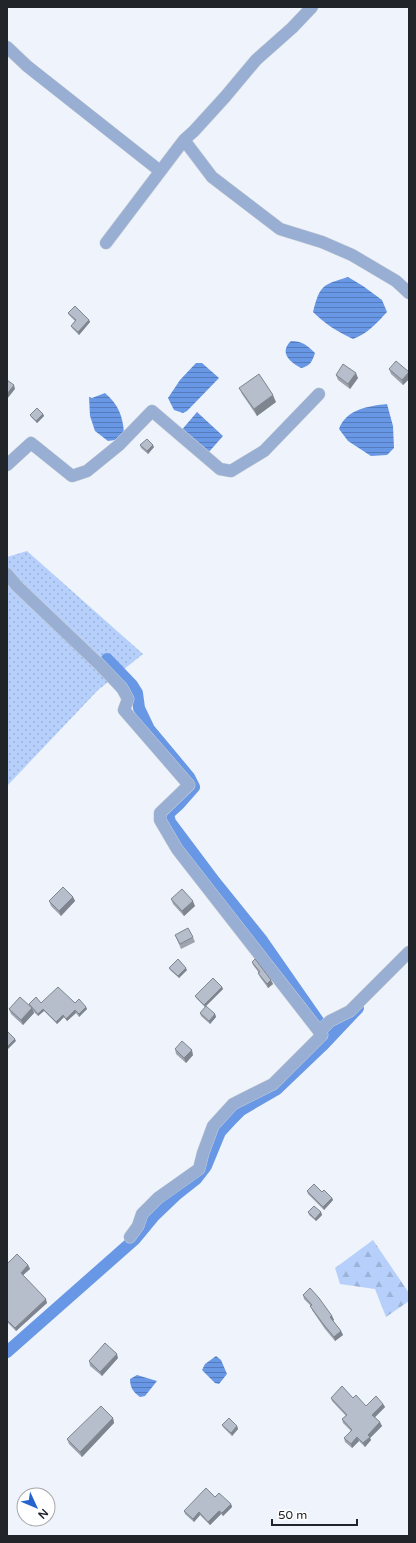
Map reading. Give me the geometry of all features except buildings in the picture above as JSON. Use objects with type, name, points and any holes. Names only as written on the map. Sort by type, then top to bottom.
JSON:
[{"type":"street","points":[[106,243],[184,140],[225,97],[256,60],[292,28],[312,7]]},
{"type":"street","points":[[7,47],[28,66],[160,171]]},
{"type":"street","points":[[184,140],[212,177],[280,229],[322,242],[352,255],[396,281],[409,293]]},
{"type":"street","points":[[7,465],[31,444],[72,476],[87,471],[119,445],[152,411],[220,469],[231,471],[264,451],[319,394]]},
{"type":"street","points":[[7,574],[17,586],[122,688],[128,699],[124,710],[189,785],[160,813],[160,820],[178,849],[322,1036],[273,1084],[233,1104],[213,1126],[199,1169],[158,1198],[142,1214],[138,1226],[130,1237]]},
{"type":"street","points":[[319,1032],[330,1021],[350,1011],[409,952]]},
{"type":"green space","points":[[27,551],[143,654],[98,690],[7,786],[7,557]]},
{"type":"green space","points":[[373,1240],[409,1293],[409,1301],[386,1317],[375,1289],[340,1284],[335,1268]]},
{"type":"water","points":[[348,277],[382,300],[387,312],[376,324],[353,339],[342,334],[313,312],[320,291],[323,287],[327,284]]},
{"type":"water","points":[[291,341],[304,344],[315,353],[309,365],[301,368],[289,360],[286,349],[287,345]]},
{"type":"water","points":[[196,363],[202,363],[219,378],[187,411],[183,413],[174,410],[168,398],[180,380]]},
{"type":"water","points":[[105,393],[110,397],[119,411],[124,433],[115,440],[108,441],[95,431],[90,416],[89,397],[92,398]]},
{"type":"water","points":[[387,404],[393,426],[394,448],[387,455],[371,456],[348,441],[339,429],[342,422],[353,413],[373,406]]},
{"type":"water","points":[[197,412],[223,436],[208,453],[180,432]]},
{"type":"water","points":[[216,1356],[221,1360],[227,1374],[219,1384],[215,1383],[202,1370],[205,1364]]},
{"type":"water","points":[[137,1375],[157,1381],[145,1396],[140,1397],[131,1387],[130,1379]]},
{"type":"waterway","points":[[107,659],[132,685],[137,693],[139,708],[149,729],[189,777],[194,787],[168,814],[170,822],[215,882],[261,939],[323,1028]]},
{"type":"waterway","points":[[7,1352],[135,1239],[154,1216],[177,1194],[196,1179],[206,1166],[220,1132],[241,1110],[277,1089],[322,1046],[358,1008]]}]
